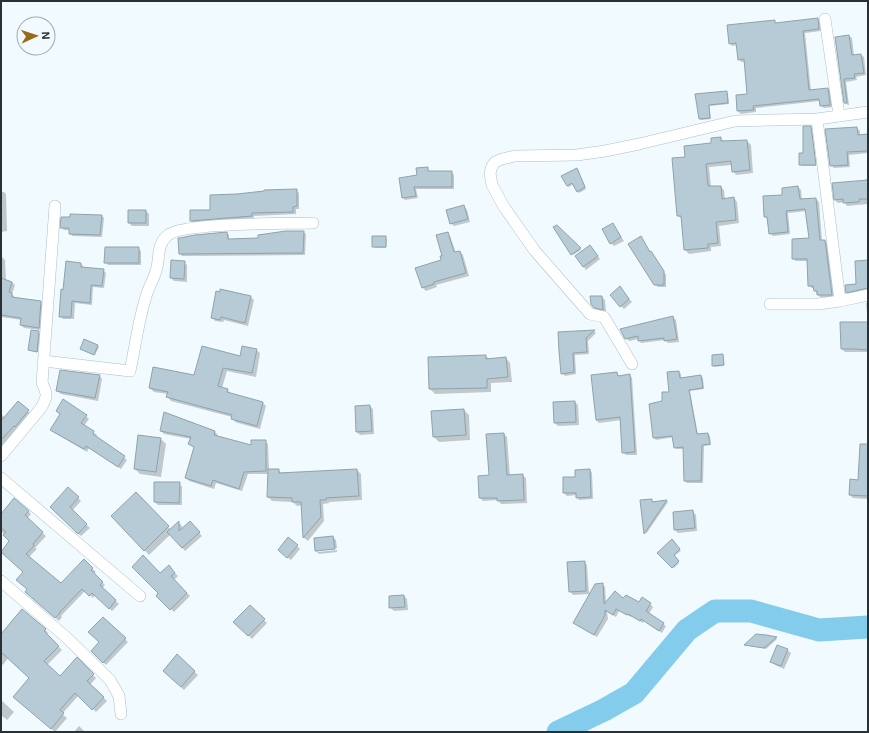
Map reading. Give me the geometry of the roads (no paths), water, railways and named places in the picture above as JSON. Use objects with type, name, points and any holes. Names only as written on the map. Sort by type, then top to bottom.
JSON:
[{"type":"street","points":[[825,19],[839,115]]},
{"type":"street","points":[[632,364],[604,317],[590,314],[535,252],[504,207],[492,185],[490,173],[492,166],[502,159],[515,156],[576,155],[605,151],[735,121],[817,119],[868,112]]},
{"type":"street","points":[[817,119],[840,301]]},
{"type":"street","points":[[1,456],[41,408],[47,393],[42,383],[55,206]]},
{"type":"street","points":[[44,361],[130,371],[145,299],[157,270],[157,259],[160,248],[163,240],[168,234],[178,230],[221,226],[313,223]]},
{"type":"street","points":[[770,304],[818,304],[868,295]]},
{"type":"street","points":[[1,478],[140,596]]},
{"type":"street","points":[[1,581],[67,638],[110,680],[119,696],[121,714]]},
{"type":"waterway","points":[[558,732],[604,710],[634,693],[687,630],[715,611],[751,611],[819,630],[868,627]]}]
